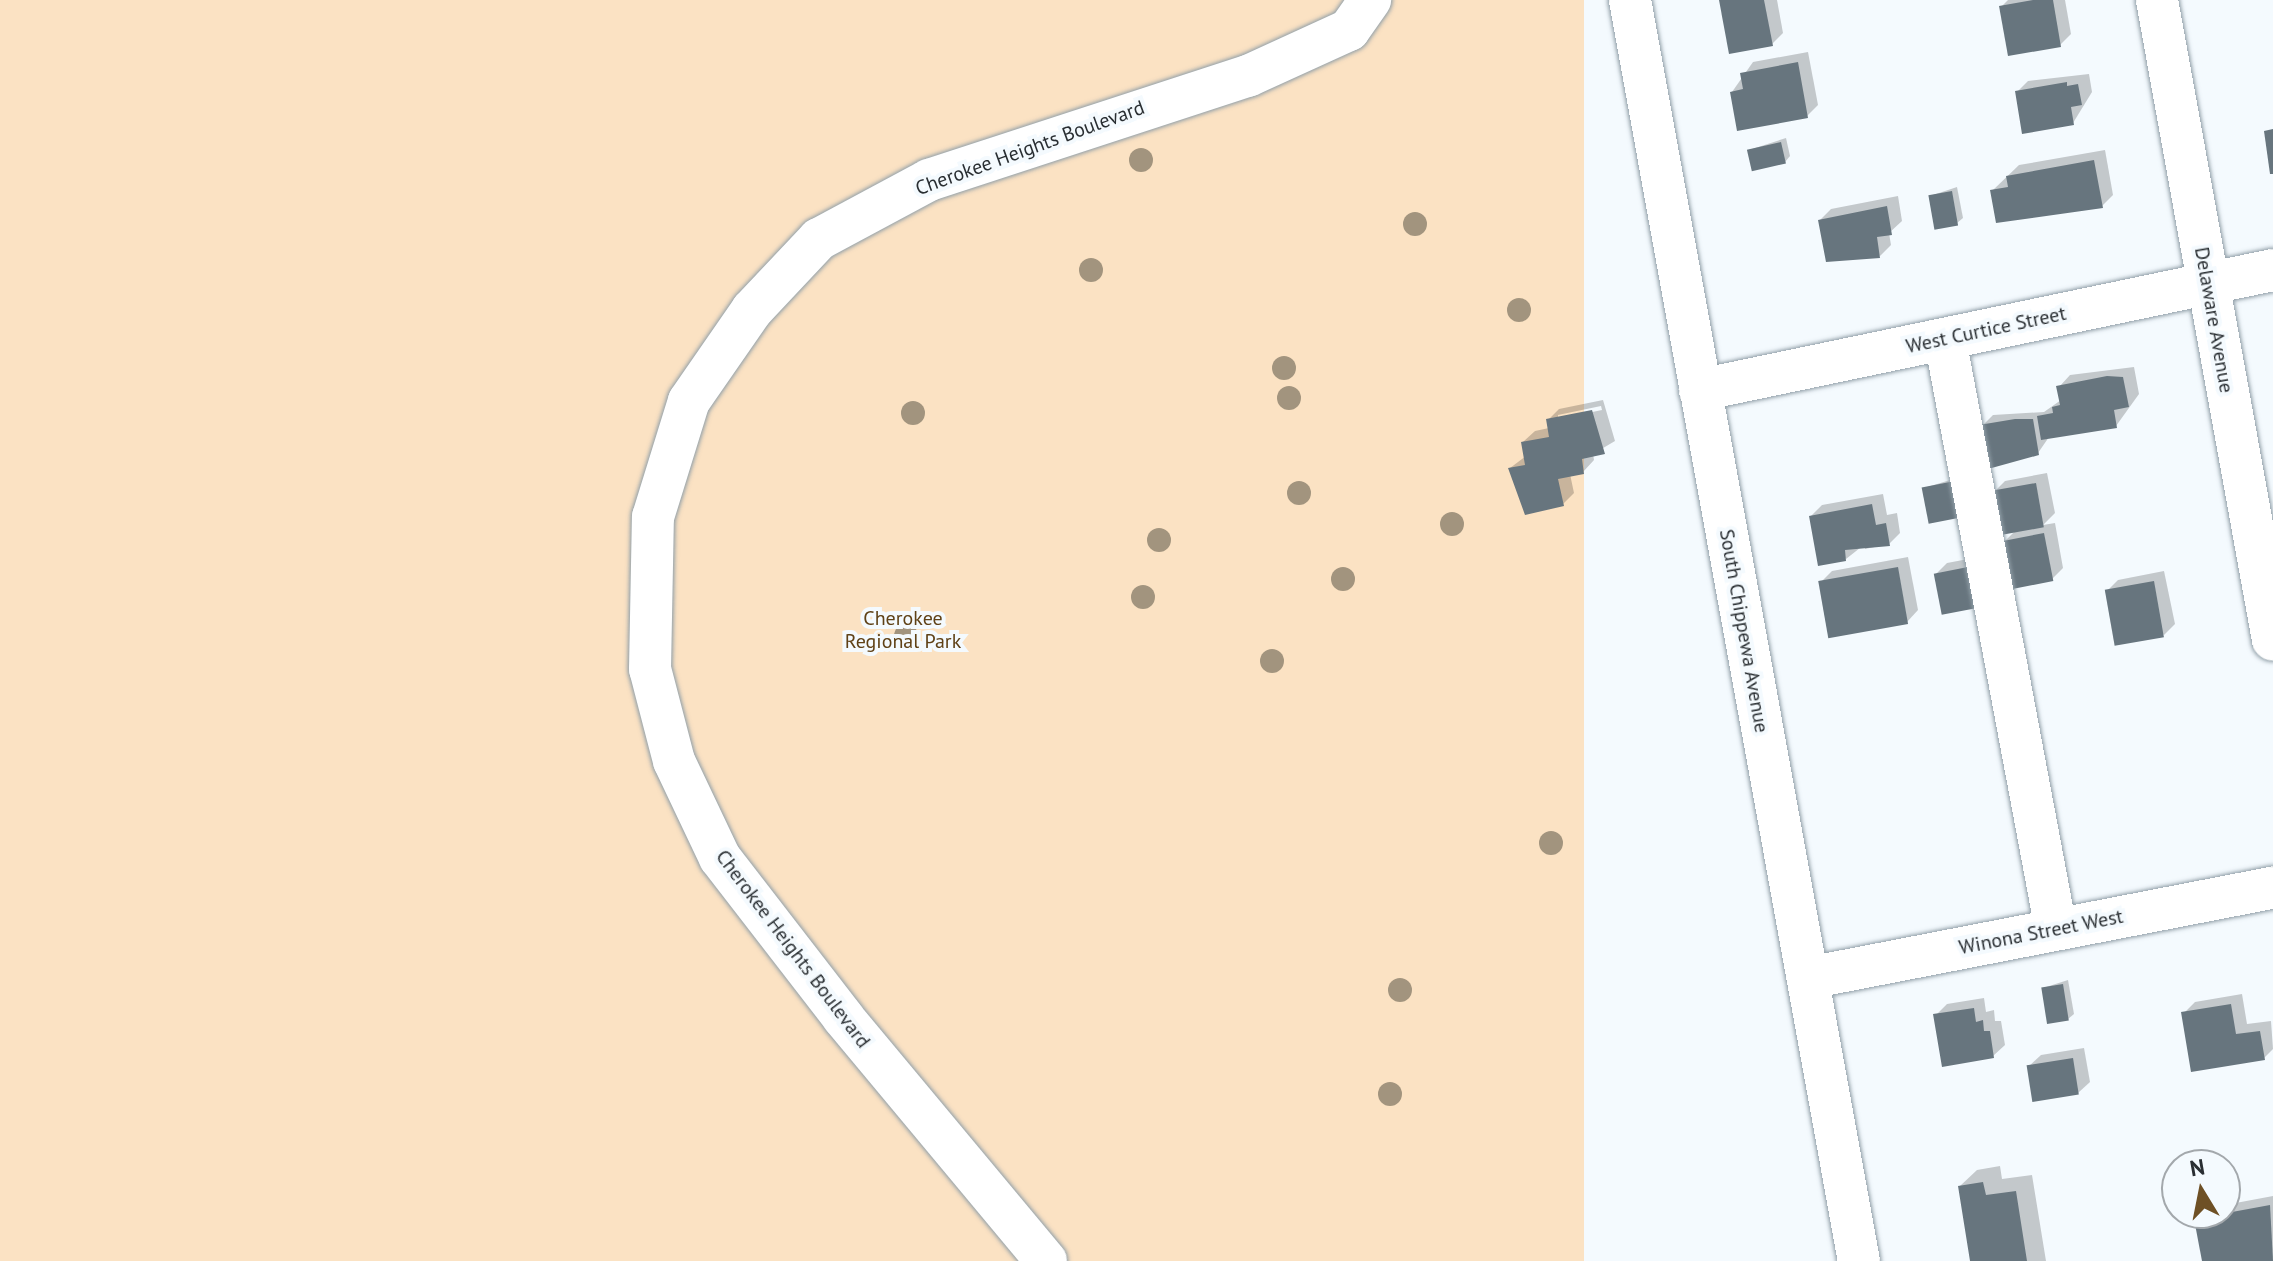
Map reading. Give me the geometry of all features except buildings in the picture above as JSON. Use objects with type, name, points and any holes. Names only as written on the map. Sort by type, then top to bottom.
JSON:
[{"type":"street","name":"Cherokee Heights Boulevard","points":[[1046,1261],[843,1017],[720,858],[674,761],[650,669],[653,517],[689,401],[752,310],[819,239],[929,180],[1248,76],[1349,30],[1370,0]]},
{"type":"street","name":"South Chippewa Avenue","points":[[1630,0],[1859,1261]]},
{"type":"street","name":"Delaware Avenue","points":[[2157,0],[2273,640]]},
{"type":"street","name":"West Curtice Street","points":[[1700,390],[2273,270]]},
{"type":"street","points":[[1945,339],[2056,930]]},
{"type":"street","name":"Winona Street West","points":[[1808,978],[2273,888]]},
{"type":"green space","name":"Cherokee Regional Park","points":[[0,0],[1584,0],[1584,1261],[0,1261]]}]
